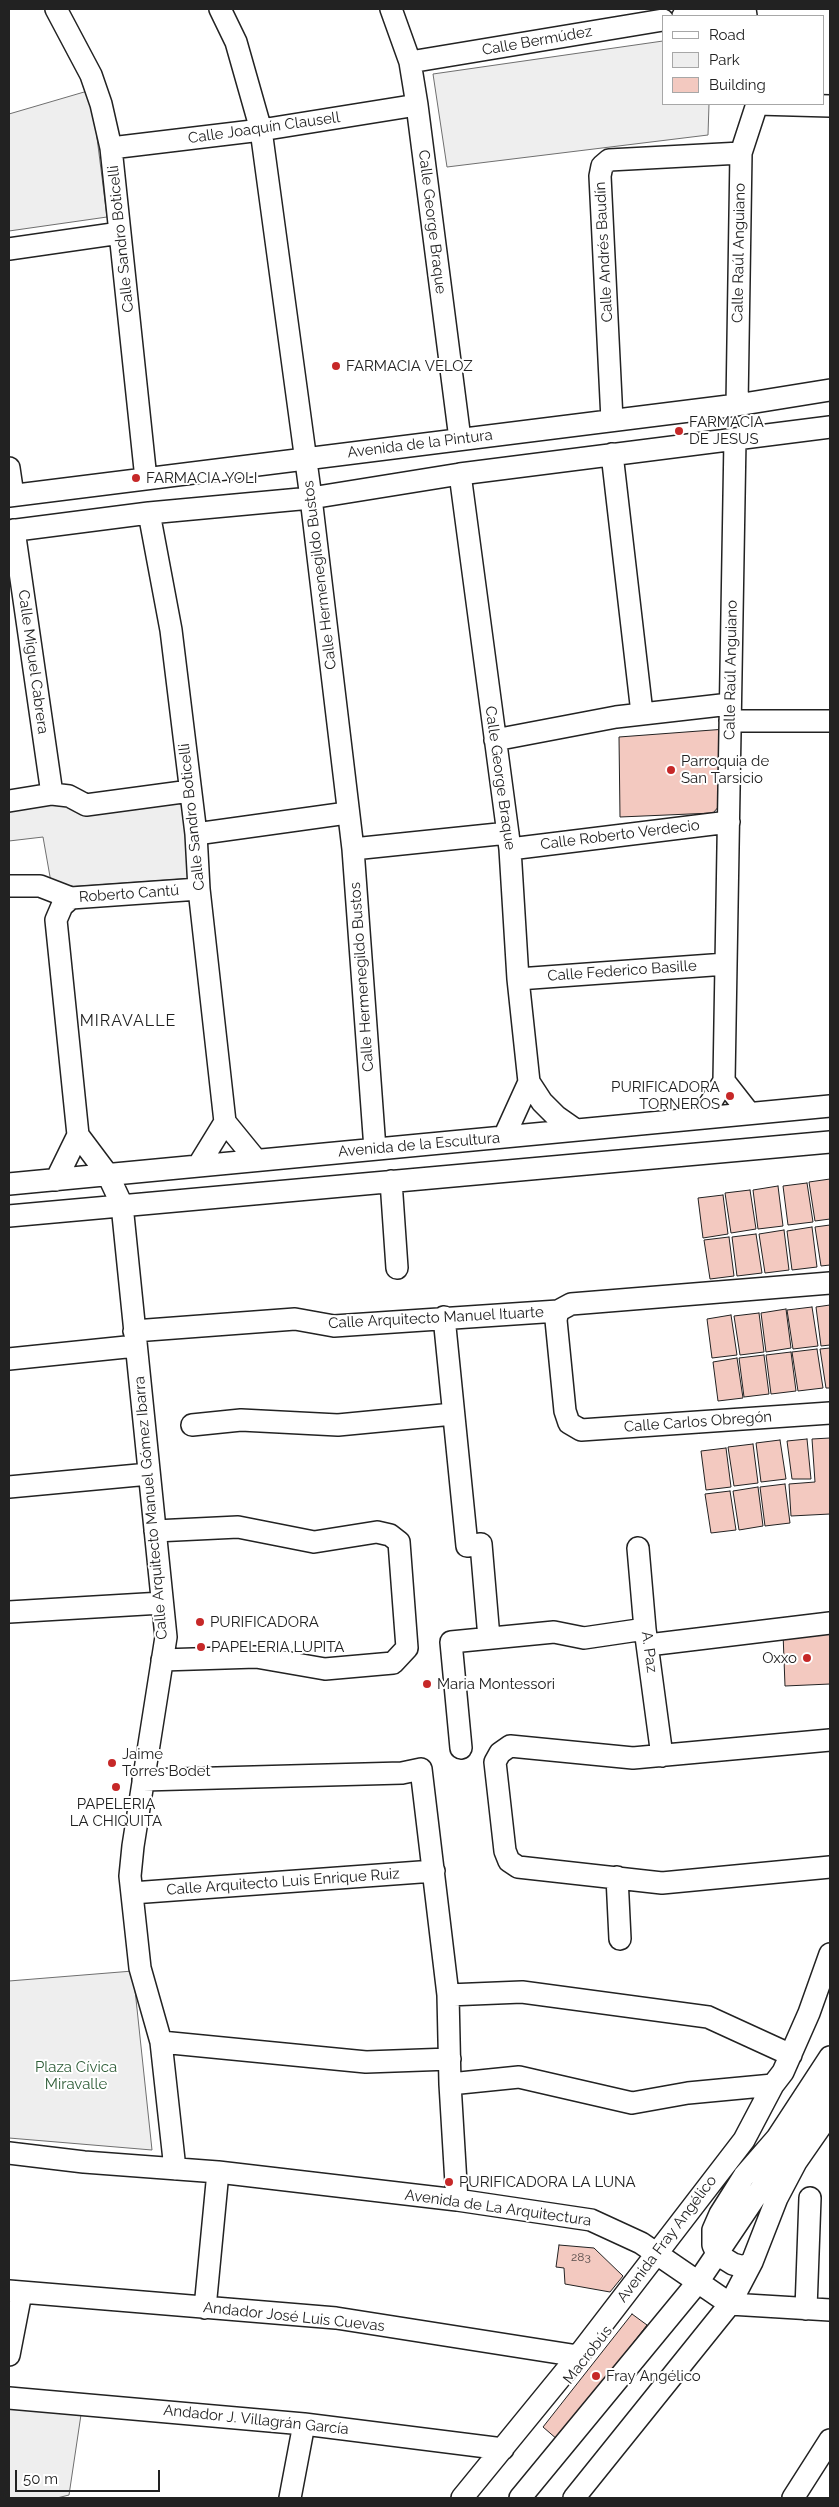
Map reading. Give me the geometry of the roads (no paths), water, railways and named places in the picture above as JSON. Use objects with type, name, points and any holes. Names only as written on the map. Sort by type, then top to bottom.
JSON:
[{"type":"street","name":"Calle Sandro Boticelli","points":[[56,9],[91,75],[101,104],[111,148],[146,480]]},
{"type":"street","name":"Calle Hermenegildo Bustos","points":[[220,9],[236,42],[261,130],[311,498],[347,812],[353,849],[375,1149]]},
{"type":"street","name":"Calle George Braque","points":[[391,9],[410,62],[417,105],[460,439]]},
{"type":"street","points":[[689,15],[728,9]]},
{"type":"street","name":"Calle Bermúdez","points":[[410,62],[662,20]]},
{"type":"street","name":"Calle Joaquín Clausell","points":[[111,148],[261,130],[417,105]]},
{"type":"street","name":"Calle Raúl Anguiano","points":[[737,405],[741,153],[757,105]]},
{"type":"street","points":[[794,105],[830,106]]},
{"type":"street","name":"Calle Andrés Baudín","points":[[612,420],[600,176],[602,166],[609,160],[741,153]]},
{"type":"street","points":[[9,249],[120,233]]},
{"type":"street","name":"Avenida de la Pintura","points":[[11,496],[737,405],[830,390]]},
{"type":"street","points":[[12,530],[149,512],[311,498],[460,474],[830,427]]},
{"type":"street","name":"Calle Raúl Anguiano","points":[[724,1081],[735,439]]},
{"type":"street","points":[[612,454],[642,714]]},
{"type":"street","points":[[9,468],[11,496]]},
{"type":"street","name":"Calle George Braque","points":[[460,474],[509,841],[518,979],[528,1082],[504,1137]]},
{"type":"street","name":"Calle Sandro Boticelli","points":[[149,512],[171,630],[196,834],[199,889],[225,1122]]},
{"type":"street","name":"Calle Miguel Cabrera","points":[[12,530],[52,794]]},
{"type":"street","points":[[495,740],[642,714],[730,712],[830,721]]},
{"type":"street","points":[[9,801],[52,794],[69,796],[86,805],[190,791]]},
{"type":"street","points":[[196,834],[347,812]]},
{"type":"street","name":"Calle Roberto Verdecio","points":[[353,849],[509,841],[729,822]]},
{"type":"street","points":[[9,886],[40,886],[67,902],[56,920],[78,1135],[56,1180]]},
{"type":"street","name":"Roberto Cantú","points":[[67,902],[199,889]]},
{"type":"street","name":"Calle Federico Basille","points":[[518,979],[726,964]]},
{"type":"street","points":[[701,1118],[724,1081],[749,1114]]},
{"type":"street","points":[[528,1082],[551,1111],[576,1130]]},
{"type":"street","name":"Avenida de la Escultura","points":[[9,1184],[830,1106]]},
{"type":"street","points":[[198,1166],[225,1122],[256,1160]]},
{"type":"street","name":"Calle Arquitecto Manuel Gómez Ibarra","points":[[78,1135],[108,1174],[122,1205],[166,1637],[133,1846],[130,1876],[140,1968],[161,2042],[174,2169]]},
{"type":"street","points":[[9,1216],[830,1142]]},
{"type":"street","points":[[392,1181],[397,1268]]},
{"type":"street","name":"Calle Arquitecto Manuel Ituarte","points":[[9,1359],[135,1338],[295,1319],[334,1326],[444,1317],[558,1311],[571,1304],[830,1283]]},
{"type":"street","name":"Calle Arquitecto Manuel Ituarte","points":[[558,1311],[556,1320],[564,1411],[569,1422]]},
{"type":"street","points":[[444,1317],[467,1546],[481,1544],[489,1638]]},
{"type":"street","name":"Calle Carlos Obregón","points":[[569,1422],[581,1430],[830,1412]]},
{"type":"street","points":[[192,1426],[241,1420],[338,1426],[454,1414]]},
{"type":"street","points":[[9,1487],[149,1474]]},
{"type":"street","points":[[155,1530],[238,1527],[314,1542],[377,1532],[390,1535],[399,1542],[407,1648],[393,1663],[325,1669],[256,1657],[162,1660]]},
{"type":"street","name":"A. Paz","points":[[638,1548],[662,1756]]},
{"type":"street","points":[[9,1612],[162,1603]]},
{"type":"street","points":[[461,1748],[451,1642],[554,1632],[584,1638],[647,1637],[830,1623]]},
{"type":"street","points":[[830,1740],[633,1758],[510,1746],[500,1753],[495,1762],[505,1851],[509,1861],[518,1867],[662,1883],[830,1867]]},
{"type":"street","points":[[143,1780],[402,1774],[421,1769],[448,1995],[450,2084],[457,2200]]},
{"type":"street","name":"Calle Arquitecto Luis Enrique Ruiz","points":[[132,1893],[434,1871]]},
{"type":"street","points":[[617,1877],[620,1939]]},
{"type":"street","name":"Avenida Fray Angélico","points":[[462,2498],[659,2254],[744,2140],[791,2055],[830,1954]]},
{"type":"street","name":"Macrobús","points":[[472,2498],[582,2364],[659,2254],[742,2152],[795,2064],[830,1974]]},
{"type":"street","points":[[448,1995],[522,1992],[708,2016],[791,2055]]},
{"type":"street","points":[[161,2042],[366,2062],[450,2059]]},
{"type":"street","points":[[752,2262],[744,2267],[739,2266],[717,2254],[713,2245],[713,2230],[720,2214],[744,2176],[777,2138],[805,2098],[830,2057]]},
{"type":"street","points":[[450,2084],[519,2077],[632,2103],[688,2093],[773,2085]]},
{"type":"street","points":[[520,2498],[698,2282],[830,2086]]},
{"type":"street","points":[[574,2498],[730,2304],[752,2262],[777,2198],[796,2162],[830,2113]]},
{"type":"street","name":"Avenida de La Arquitectura","points":[[9,2153],[84,2162],[218,2172],[457,2200],[591,2220],[629,2236],[659,2254],[730,2304]]},
{"type":"street","points":[[205,2308],[218,2172]]},
{"type":"street","points":[[806,2309],[810,2198]]},
{"type":"street","points":[[9,2355],[15,2292]]},
{"type":"street","name":"Andador José Luis Cuevas","points":[[15,2292],[336,2318],[578,2356]]},
{"type":"street","points":[[730,2304],[830,2310]]},
{"type":"street","name":"Andador J. Villagrán García","points":[[9,2398],[304,2424],[503,2448]]},
{"type":"street","points":[[290,2498],[304,2424]]},
{"type":"street","points":[[793,2498],[830,2440]]},
{"type":"place","name":"FARMACIA VELOZ","points":[[336,366]]},
{"type":"place","name":"FARMACIA DE JESUS","points":[[679,431]]},
{"type":"place","name":"FARMACIA YOLI","points":[[136,478]]},
{"type":"place","name":"Parroquia de San Tarsicio","points":[[671,770]]},
{"type":"place","name":"PURIFICADORA TORNEROS","points":[[730,1096]]},
{"type":"place","name":"PURIFICADORA","points":[[200,1622]]},
{"type":"place","name":"PAPELERIA LUPITA","points":[[201,1647]]},
{"type":"place","name":"Oxxo","points":[[807,1658]]},
{"type":"place","name":"Maria Montessori","points":[[427,1684]]},
{"type":"place","name":"Jaime Torres Bodet","points":[[112,1763]]},
{"type":"place","name":"PAPELERIA LA CHIQUITA","points":[[116,1787]]},
{"type":"place","name":"PURIFICADORA LA LUNA","points":[[449,2182]]},
{"type":"place","name":"Fray Angélico","points":[[596,2376]]},
{"type":"district","name":"MIRAVALLE","points":[[128,1021]]},
{"type":"park label","name":"Plaza Cívica Miravalle","points":[[76,2076]]}]
